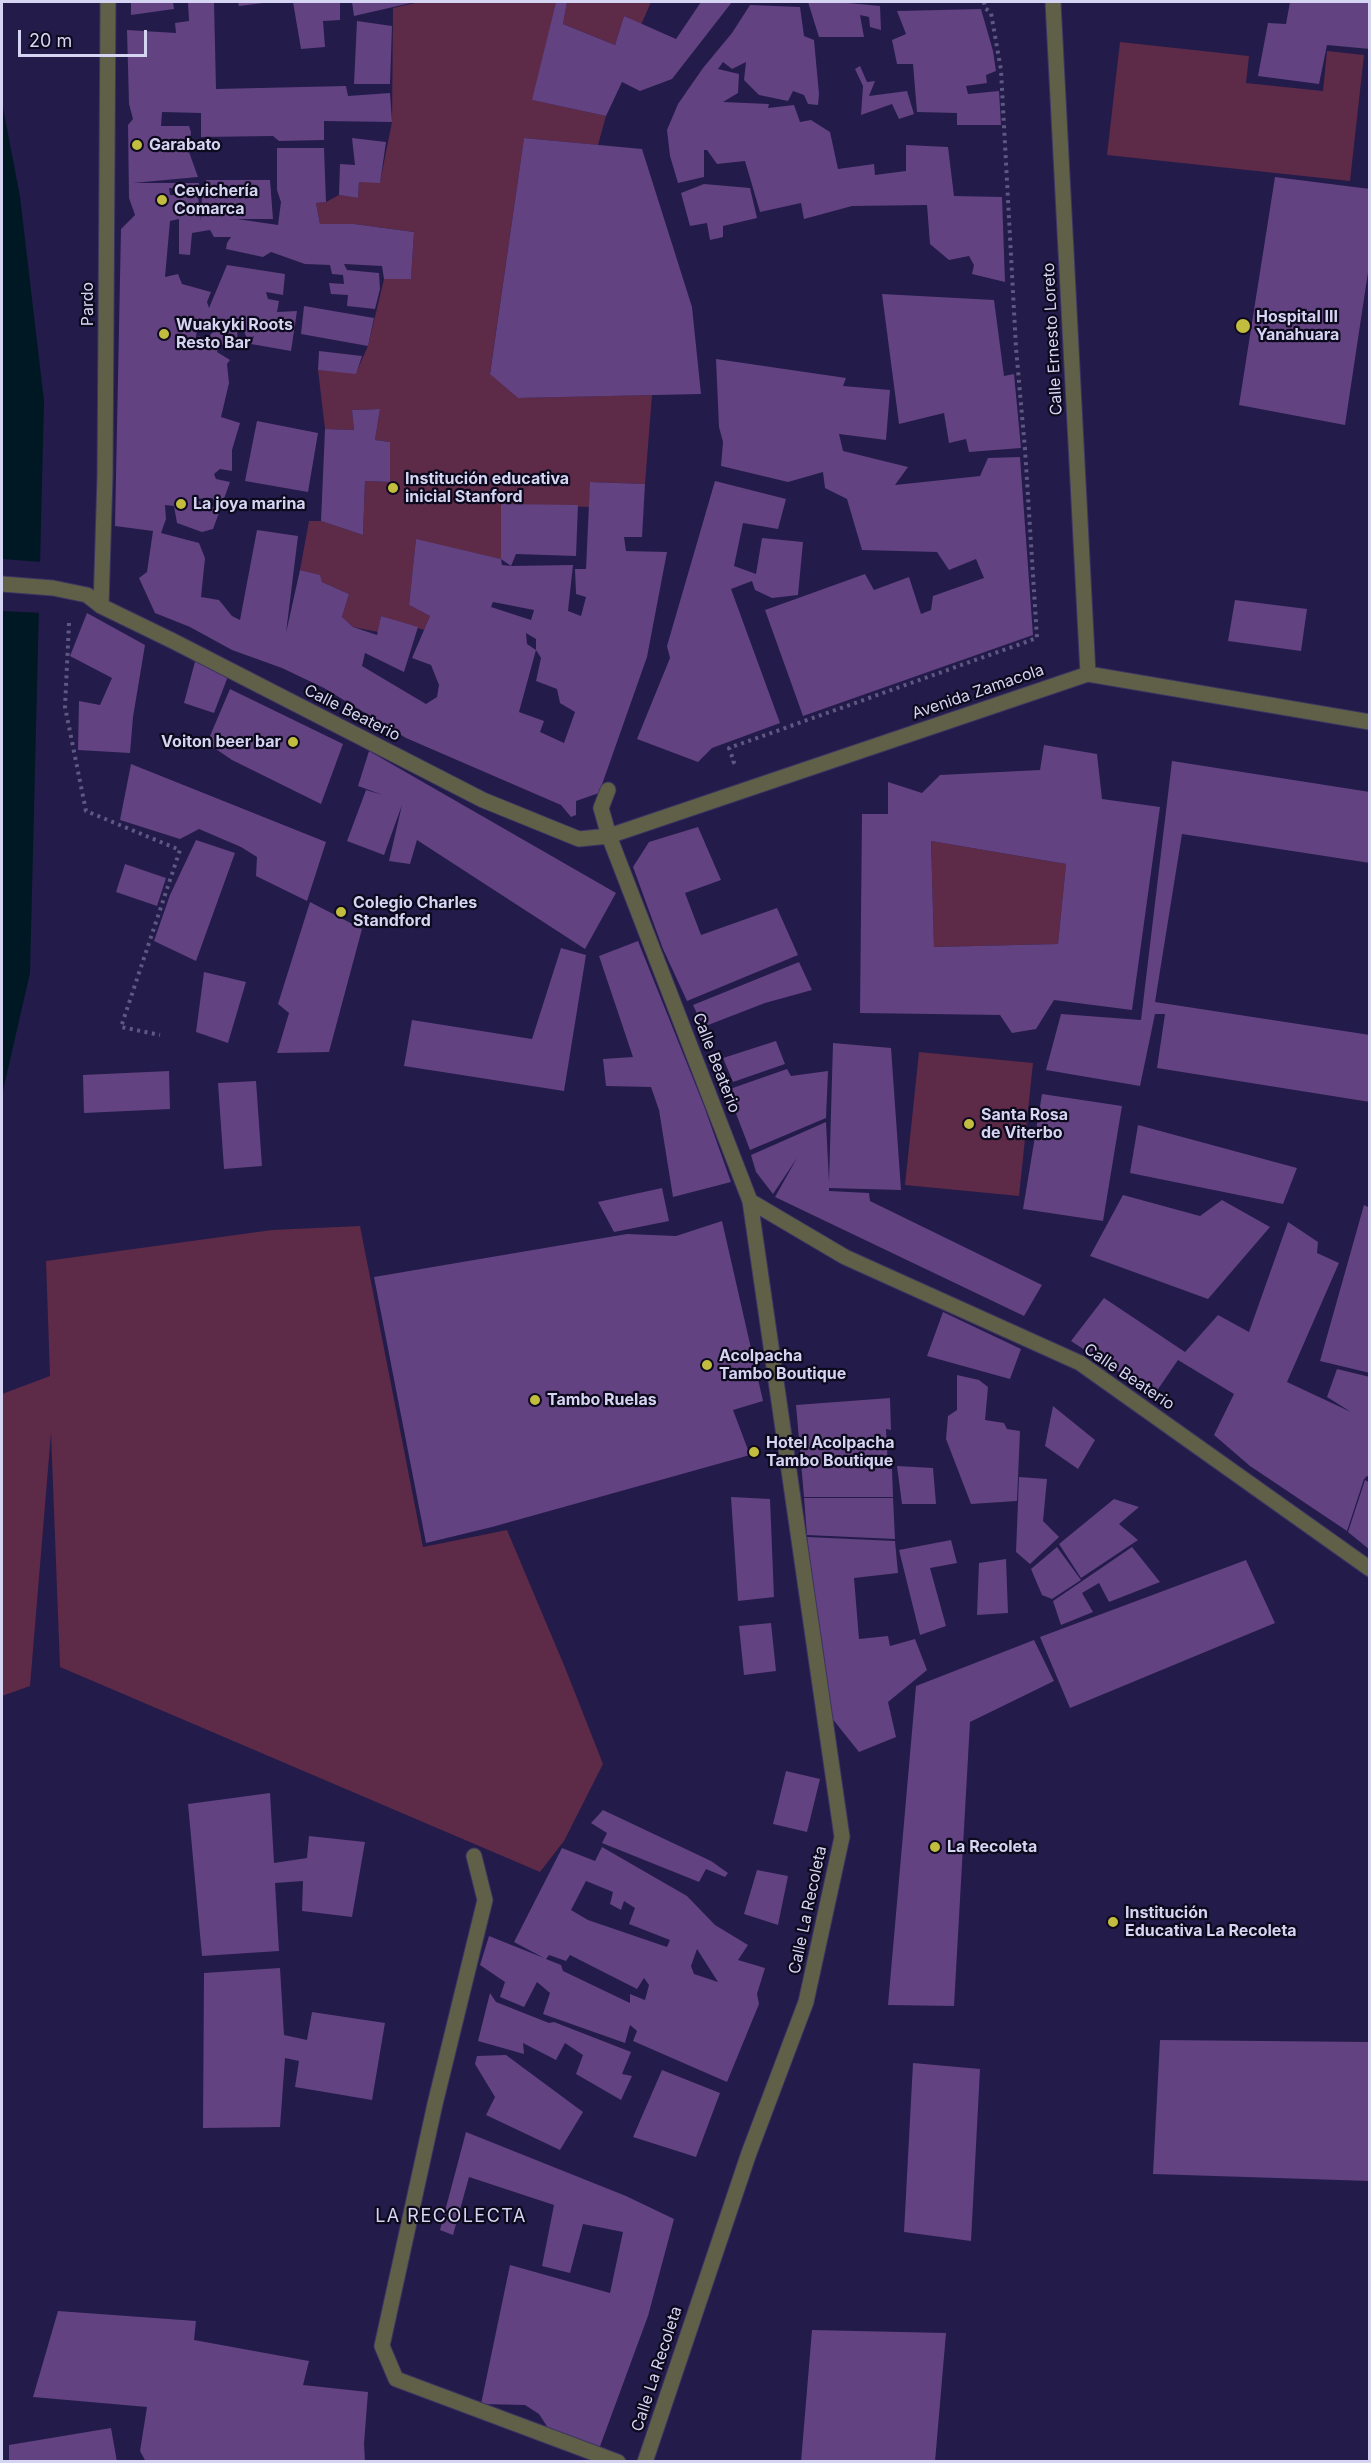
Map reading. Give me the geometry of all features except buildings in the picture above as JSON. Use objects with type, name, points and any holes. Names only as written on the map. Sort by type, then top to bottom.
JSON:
[{"type":"street","name":"Pardo","points":[[101,606],[105,465],[108,2]]},
{"type":"street","name":"Calle Ernesto Loreto","points":[[1053,2],[1088,674]]},
{"type":"street","name":"Calle Beaterio","points":[[2,584],[71,590],[87,595],[101,606],[483,800],[579,839],[609,836],[750,1201],[845,1257],[1080,1363],[1370,1569]]},
{"type":"street","name":"Avenida Zamacola","points":[[609,836],[1088,674],[1370,722]]},
{"type":"street","points":[[608,790],[601,808],[609,836]]},
{"type":"street","name":"Calle La Recoleta","points":[[645,2462],[749,2153],[806,2002],[842,1837],[750,1201]]},
{"type":"street","points":[[474,1856],[485,1900],[435,2104],[382,2346],[396,2379],[618,2462]]},
{"type":"path","points":[[723,766],[734,762],[729,748],[1037,638],[1012,279],[1005,113],[991,13],[985,8],[984,2]]},
{"type":"path","points":[[71,590],[64,707],[86,811],[180,850],[121,1027],[160,1035]]},
{"type":"shaded area","points":[[419,2],[556,2],[533,100],[606,116],[598,145],[524,138],[490,373],[518,398],[652,395],[645,484],[591,482],[589,507],[502,504],[501,559],[416,540],[409,605],[430,616],[424,630],[381,616],[378,632],[353,627],[342,617],[349,594],[322,582],[319,575],[300,570],[309,521],[321,521],[363,535],[365,481],[390,482],[390,442],[375,440],[380,409],[352,410],[354,430],[325,429],[318,370],[356,373],[368,346],[384,279],[411,278],[414,232],[354,224],[320,224],[316,203],[326,202],[339,195],[358,198],[359,182],[380,182],[392,122],[393,8]]},
{"type":"shaded area","points":[[567,2],[651,2],[641,25],[624,16],[615,45],[563,24]]},
{"type":"shaded area","points":[[1120,42],[1249,56],[1246,83],[1323,91],[1327,51],[1364,55],[1350,181],[1107,155]]},
{"type":"shaded area","points":[[931,841],[1066,864],[1058,944],[934,947]]},
{"type":"shaded area","name":"Santa Rosa de Viterbo","points":[[919,1052],[1033,1063],[1019,1196],[905,1185]]},
{"type":"shaded area","points":[[360,1226],[423,1547],[507,1530],[603,1764],[564,1841],[540,1872],[60,1667],[51,1433],[30,1686],[2,1696],[2,1394],[50,1376],[46,1261],[272,1230]]},
{"type":"water","points":[[2,102],[20,197],[44,401],[30,973],[2,1095]]},
{"type":"pier","points":[[2,559],[43,562],[42,613],[2,611]]},
{"type":"place","name":"Garabato","points":[[137,145]]},
{"type":"place","name":"Cevichería Comarca","points":[[162,200]]},
{"type":"place","name":"Hospital III Yanahuara","points":[[1243,326]]},
{"type":"place","name":"Wuakyki Roots Resto Bar","points":[[164,334]]},
{"type":"place","name":"Institución educativa inicial Stanford","points":[[393,488]]},
{"type":"place","name":"La joya marina","points":[[181,504]]},
{"type":"place","name":"Voiton beer bar","points":[[293,742]]},
{"type":"place","name":"Colegio Charles Standford","points":[[341,912]]},
{"type":"place","name":"Santa Rosa de Viterbo","points":[[969,1124]]},
{"type":"place","name":"Acolpacha Tambo Boutique","points":[[707,1365]]},
{"type":"place","name":"Tambo Ruelas","points":[[535,1400]]},
{"type":"place","name":"Hotel Acolpacha Tambo Boutique","points":[[754,1452]]},
{"type":"place","name":"La Recoleta","points":[[935,1847]]},
{"type":"place","name":"Institución Educativa La Recoleta","points":[[1113,1922]]},
{"type":"district","name":"LA RECOLECTA","points":[[451,2217]]}]
